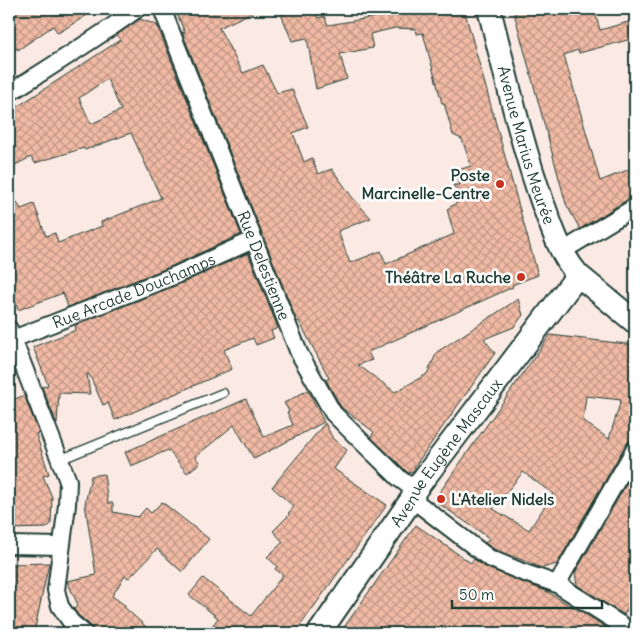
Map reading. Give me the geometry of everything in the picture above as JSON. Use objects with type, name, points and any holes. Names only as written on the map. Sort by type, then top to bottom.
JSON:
[{"type":"main road","name":"Avenue Marius Meurée","points":[[489,9],[530,166],[562,252],[578,275],[635,322]]},
{"type":"main road","name":"Avenue Eugène Mascaux","points":[[319,633],[413,494],[578,275]]},
{"type":"street","points":[[9,93],[70,55],[137,9]]},
{"type":"street","name":"Rue Delestienne","points":[[162,9],[299,353],[333,413],[413,494],[489,558],[557,584],[633,628]]},
{"type":"street","points":[[562,252],[635,207]]},
{"type":"street","name":"Rue Arcade Douchamps","points":[[11,334],[176,275],[253,240]]},
{"type":"street","points":[[11,334],[68,481],[67,505],[56,590],[60,606],[72,622],[84,633]]},
{"type":"street","points":[[557,584],[635,449]]},
{"type":"street","points":[[9,545],[61,546]]},
{"type":"lane","points":[[60,460],[223,393]]},
{"type":"building","points":[[23,9],[97,9],[58,33],[53,26],[18,50],[17,48],[9,53],[9,18]]},
{"type":"building","points":[[175,9],[259,9],[219,28],[243,73],[263,65],[277,93],[292,89],[308,127],[293,133],[304,162],[312,158],[318,174],[332,169],[352,197],[371,218],[338,231],[350,263],[381,251],[386,264],[454,234],[447,209],[463,199],[453,185],[460,185],[455,171],[471,166],[462,139],[453,135],[444,103],[442,103],[423,33],[417,34],[416,29],[395,28],[370,34],[373,48],[340,54],[347,79],[316,89],[307,38],[292,41],[281,14],[296,9],[314,9],[318,18],[324,16],[328,25],[376,17],[375,9],[464,9],[538,275],[512,285],[513,287],[368,352],[372,360],[358,365],[395,392],[427,374],[437,352],[518,299],[523,315],[514,327],[484,339],[495,353],[412,472],[408,473],[371,437],[374,432],[341,407],[326,380],[329,378],[299,321],[297,322],[182,32],[185,33]]},
{"type":"building","points":[[513,9],[594,9],[600,30],[635,20],[635,38],[579,53],[578,50],[564,55],[600,181],[635,167],[635,197],[630,198],[580,229],[566,204]]},
{"type":"building","points":[[140,19],[157,25],[241,234],[172,266],[68,307],[63,293],[18,310],[9,283],[9,190],[21,209],[34,204],[46,236],[55,233],[58,243],[102,226],[101,222],[161,198],[131,133],[85,150],[84,148],[35,163],[31,157],[9,168],[9,112],[120,40],[117,35]],"holes":[[[107,79],[121,110],[91,124],[79,98]]]},
{"type":"building","points":[[248,253],[278,328],[271,331],[274,338],[256,345],[253,338],[224,350],[232,369],[115,420],[108,403],[103,405],[89,374],[87,374],[90,394],[59,393],[57,424],[42,387],[48,385],[33,347],[76,330],[75,325],[180,284]]},
{"type":"building","points":[[550,335],[635,345],[635,439],[630,440],[626,444],[557,564],[542,568],[494,549],[485,543],[489,538],[438,503],[437,496]],"holes":[[[586,396],[621,400],[609,439],[583,421]],[[523,472],[553,494],[529,530],[493,509]]]},
{"type":"building","points":[[308,390],[324,422],[254,459],[234,425],[195,457],[200,463],[187,473],[168,450],[131,466],[125,452],[246,399],[264,437],[293,425],[287,412],[289,411],[284,403]]},
{"type":"building","points":[[24,395],[39,433],[36,434],[49,474],[43,476],[52,497],[51,524],[46,528],[9,529],[9,402]]},
{"type":"building","points":[[325,423],[333,439],[347,450],[334,469],[387,505],[295,633],[207,633],[218,618],[189,595],[203,578],[251,616],[283,575],[275,569],[277,566],[267,557],[283,542],[273,531],[290,514],[288,513],[294,507],[272,487]]},
{"type":"building","points":[[635,469],[635,594],[624,615],[577,585],[575,573]]},
{"type":"building","points":[[104,474],[108,503],[113,503],[113,512],[138,517],[146,508],[151,513],[162,502],[209,539],[182,572],[157,549],[129,578],[125,576],[112,596],[126,606],[124,607],[153,633],[94,633],[91,626],[74,609],[78,605],[67,581],[96,575],[85,504],[91,476]]},
{"type":"building","points":[[416,525],[471,563],[474,559],[485,567],[546,591],[614,633],[340,633]]},
{"type":"building","points":[[49,563],[34,633],[21,633],[10,623],[9,564]]},
{"type":"place","name":"Poste Marcinelle-Centre","points":[[500,184]]},
{"type":"place","name":"Théâtre La Ruche","points":[[521,277]]},
{"type":"place","name":"L'Atelier Nidels","points":[[441,499]]}]
